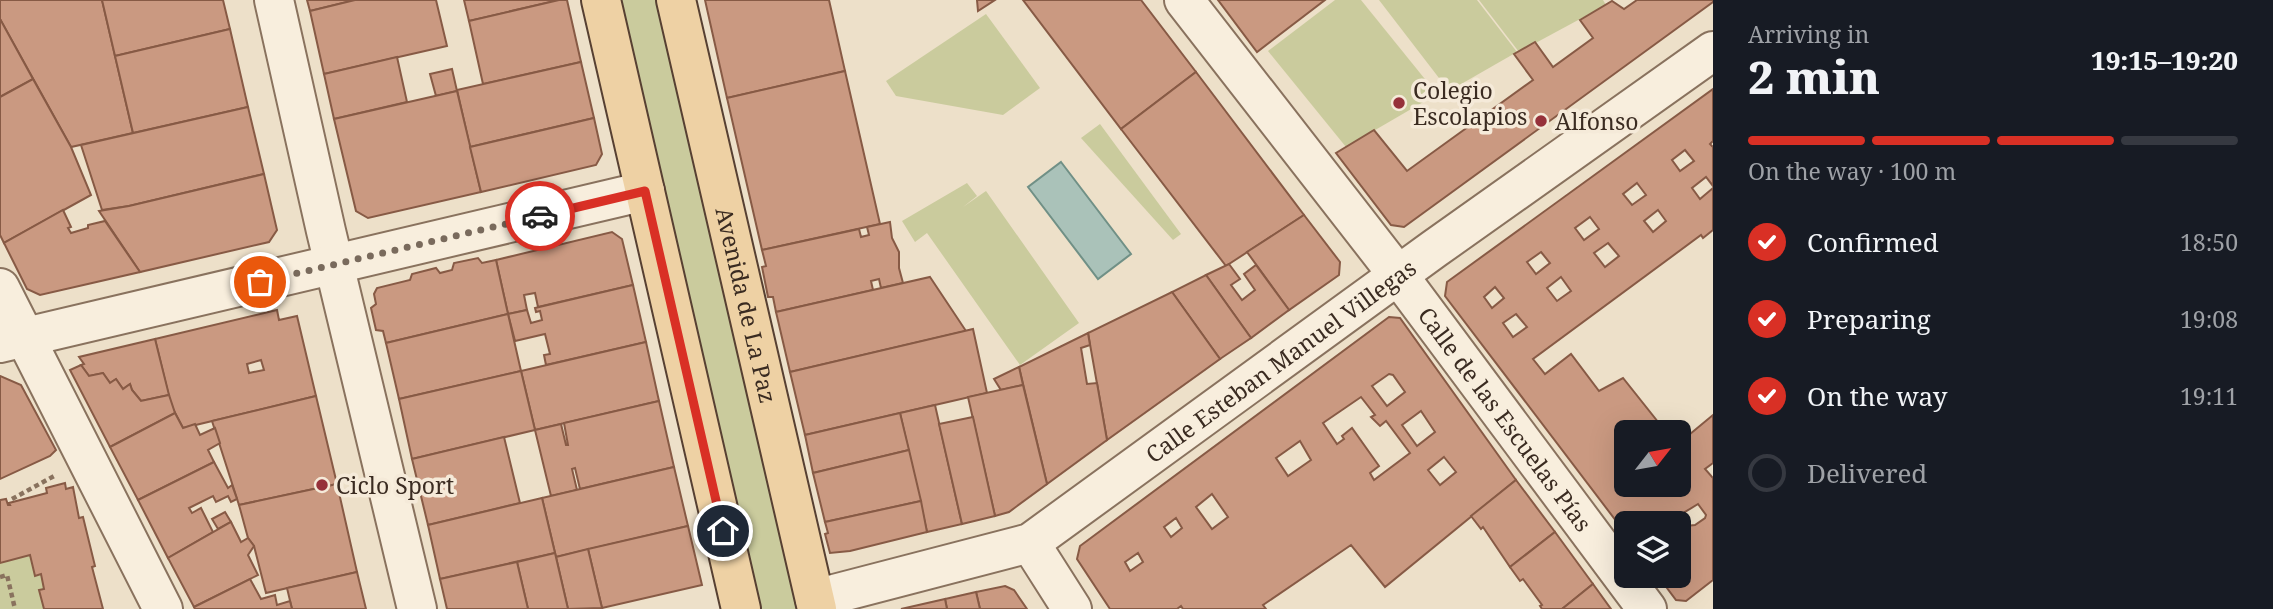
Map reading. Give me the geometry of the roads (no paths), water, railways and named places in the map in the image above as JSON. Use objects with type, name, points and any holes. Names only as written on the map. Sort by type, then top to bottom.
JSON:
[{"type":"main road","points":[[601,0],[741,609]]},
{"type":"main road","name":"Avenida de La Paz","points":[[676,0],[816,604]]},
{"type":"street","points":[[274,0],[417,609]]},
{"type":"street","name":"Calle de las Escuelas Pías","points":[[1184,0],[1398,275],[1647,609]]},
{"type":"street","name":"Calle Esteban Manuel Villegas","points":[[816,604],[1030,543],[1398,275],[1713,51]]},
{"type":"street","points":[[13,341],[645,191]]},
{"type":"street","points":[[0,288],[13,341],[163,609]]},
{"type":"street","points":[[1030,543],[1072,609]]},
{"type":"place","name":"Colegio Escolapios","points":[[1399,103]]},
{"type":"place","name":"Alfonso","points":[[1541,121]]},
{"type":"place","name":"Ciclo Sport","points":[[322,485]]}]
